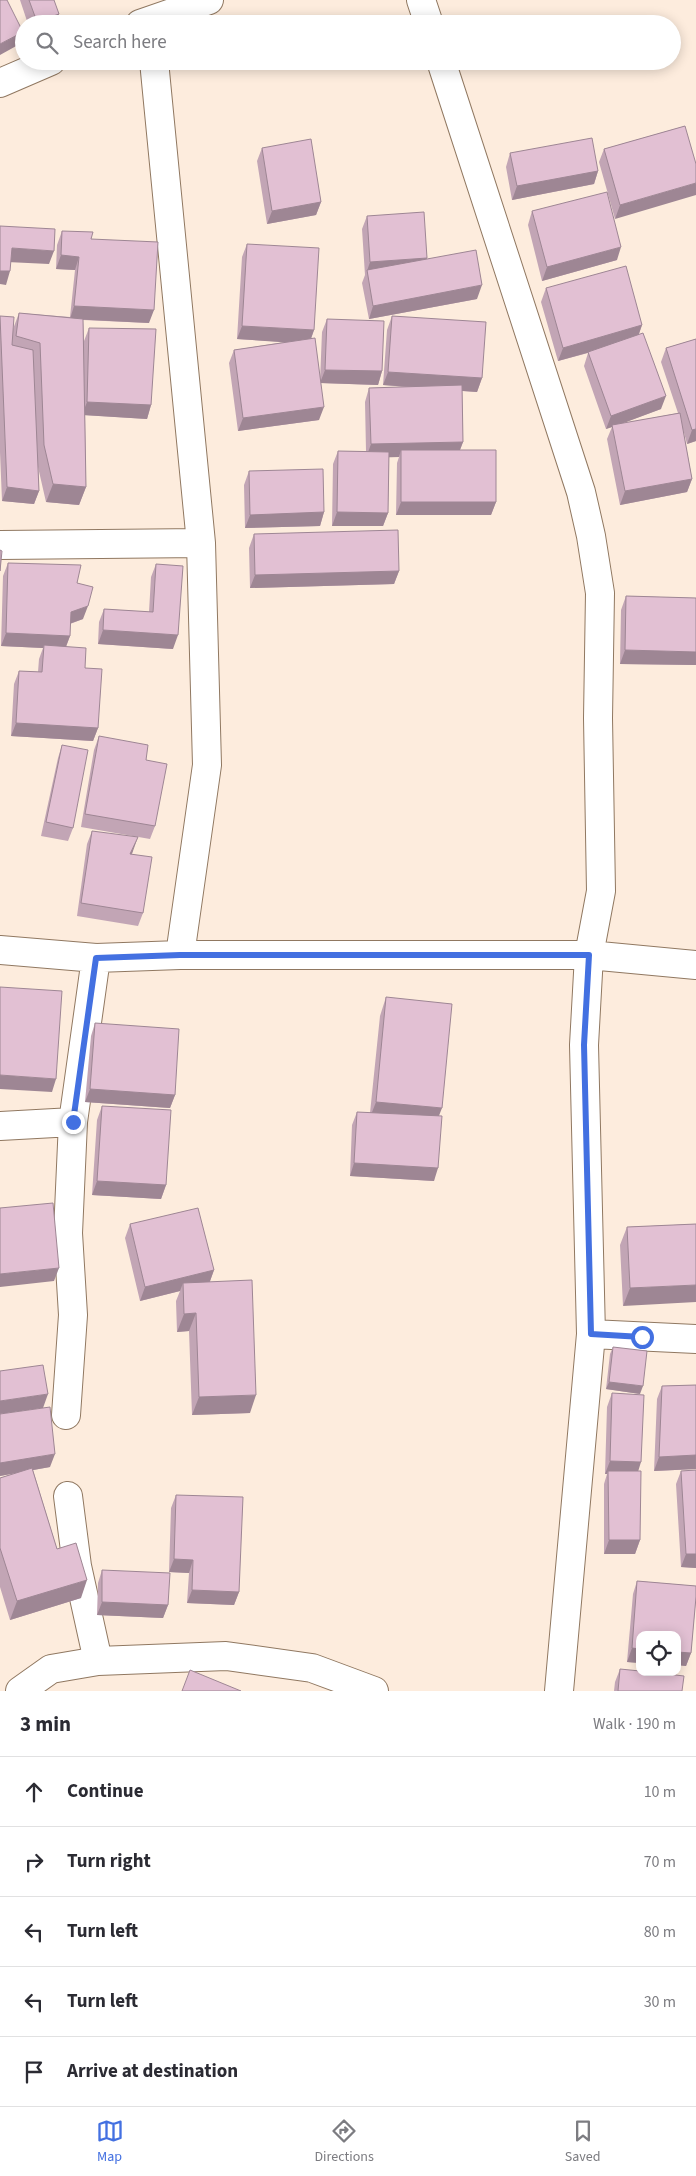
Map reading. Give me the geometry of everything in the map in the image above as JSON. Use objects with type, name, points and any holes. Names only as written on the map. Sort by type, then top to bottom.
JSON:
[{"type":"street","points":[[167,15],[209,0]]},
{"type":"street","points":[[421,0],[426,15]]},
{"type":"street","points":[[0,83],[30,70]]},
{"type":"street","points":[[155,70],[201,543],[207,765],[180,955]]},
{"type":"street","points":[[444,70],[581,492],[591,536],[600,593],[598,718],[601,891],[589,955],[584,1045],[591,1334],[559,1691]]},
{"type":"street","points":[[0,545],[201,543]]},
{"type":"street","points":[[0,950],[96,958],[180,955],[589,955],[696,965]]},
{"type":"street","points":[[66,1415],[73,1315],[68,1233],[73,1122],[96,958]]},
{"type":"street","points":[[0,1126],[73,1122]]},
{"type":"street","points":[[591,1334],[696,1339]]},
{"type":"street","points":[[68,1496],[76,1566],[98,1660]]},
{"type":"street","points":[[20,1691],[51,1669],[98,1660],[226,1656],[312,1668],[374,1691]]},
{"type":"building","points":[[0,0],[7,0],[15,16],[15,36],[0,44]]},
{"type":"building","points":[[29,0],[54,0],[59,14],[34,15]]},
{"type":"building","points":[[685,126],[696,164],[696,183],[620,205],[604,149]]},
{"type":"building","points":[[592,138],[598,171],[517,186],[510,153]]},
{"type":"building","points":[[311,139],[321,202],[272,211],[262,148]]},
{"type":"building","points":[[607,192],[621,247],[547,267],[532,211]]},
{"type":"building","points":[[424,212],[427,258],[370,262],[367,216]]},
{"type":"building","points":[[0,226],[55,229],[54,251],[12,248],[10,271],[0,271]]},
{"type":"building","points":[[62,231],[93,232],[91,239],[158,242],[154,310],[74,306],[79,257],[61,255]]},
{"type":"building","points":[[247,244],[319,248],[314,330],[242,326]]},
{"type":"building","points":[[476,250],[482,285],[373,306],[367,270]]},
{"type":"building","points":[[626,266],[642,325],[563,348],[546,288]]},
{"type":"building","points":[[19,313],[83,319],[86,487],[53,484],[44,445],[40,343],[16,336]]},
{"type":"building","points":[[0,316],[14,317],[12,345],[33,350],[39,491],[7,487]]},
{"type":"building","points":[[392,316],[486,322],[482,378],[388,372]]},
{"type":"building","points":[[327,319],[384,321],[382,371],[325,370]]},
{"type":"building","points":[[89,328],[156,329],[151,405],[87,402]]},
{"type":"building","points":[[643,333],[666,396],[611,416],[588,352]]},
{"type":"building","points":[[315,338],[324,407],[243,418],[234,350]]},
{"type":"building","points":[[696,339],[696,429],[692,430],[666,348]]},
{"type":"building","points":[[462,385],[463,442],[371,444],[369,388]]},
{"type":"building","points":[[680,413],[692,479],[625,491],[612,425]]},
{"type":"building","points":[[401,450],[496,450],[496,502],[401,502]]},
{"type":"building","points":[[338,451],[389,452],[388,513],[337,512]]},
{"type":"building","points":[[323,469],[324,512],[250,515],[249,471]]},
{"type":"building","points":[[398,530],[399,571],[255,575],[254,534]]},
{"type":"building","points":[[0,550],[2,551],[0,571]]},
{"type":"building","points":[[8,563],[81,565],[77,583],[93,587],[88,606],[71,612],[70,636],[6,633]]},
{"type":"building","points":[[156,564],[183,566],[178,635],[103,630],[104,609],[153,612]]},
{"type":"building","points":[[626,596],[696,598],[696,652],[625,650]]},
{"type":"building","points":[[44,645],[86,648],[85,668],[102,669],[98,728],[16,723],[19,671],[42,672]]},
{"type":"building","points":[[99,736],[148,745],[146,760],[167,764],[155,826],[85,814]]},
{"type":"building","points":[[62,745],[88,750],[73,828],[46,822]]},
{"type":"building","points":[[92,831],[138,837],[130,854],[152,857],[143,913],[81,903]]},
{"type":"building","points":[[0,987],[62,991],[56,1079],[0,1075]]},
{"type":"building","points":[[386,997],[452,1004],[442,1108],[376,1102]]},
{"type":"building","points":[[95,1023],[179,1029],[175,1095],[90,1089]]},
{"type":"building","points":[[102,1106],[171,1110],[166,1185],[97,1181]]},
{"type":"building","points":[[357,1112],[442,1116],[438,1168],[354,1163]]},
{"type":"building","points":[[53,1203],[59,1268],[0,1274],[0,1208]]},
{"type":"building","points":[[198,1208],[214,1270],[145,1287],[130,1224]]},
{"type":"building","points":[[696,1224],[696,1285],[630,1288],[627,1227]]},
{"type":"building","points":[[252,1280],[256,1395],[199,1397],[196,1313],[184,1314],[183,1283]]},
{"type":"building","points":[[613,1347],[647,1351],[643,1386],[609,1382]]},
{"type":"building","points":[[43,1365],[48,1394],[0,1401],[0,1371]]},
{"type":"building","points":[[696,1385],[696,1455],[659,1457],[662,1386]]},
{"type":"building","points":[[612,1393],[644,1395],[641,1462],[610,1461]]},
{"type":"building","points":[[50,1407],[55,1454],[0,1463],[0,1414]]},
{"type":"building","points":[[32,1468],[57,1549],[76,1543],[87,1580],[17,1601],[0,1548],[0,1478]]},
{"type":"building","points":[[696,1470],[696,1554],[686,1554],[681,1471]]},
{"type":"building","points":[[608,1471],[641,1471],[640,1540],[609,1540]]},
{"type":"building","points":[[176,1495],[243,1497],[239,1592],[192,1590],[193,1560],[174,1559]]},
{"type":"building","points":[[102,1570],[170,1573],[168,1605],[102,1602]]},
{"type":"building","points":[[637,1581],[696,1586],[691,1653],[681,1652],[681,1631],[636,1631],[636,1648],[632,1648]]},
{"type":"building","points":[[620,1669],[636,1671],[636,1676],[684,1676],[682,1691],[618,1691]]},
{"type":"building","points":[[190,1670],[241,1691],[182,1691]]},
{"type":"route","points":[[73,1122],[96,958],[180,955],[589,955],[584,1045],[591,1334],[642,1337]]}]
